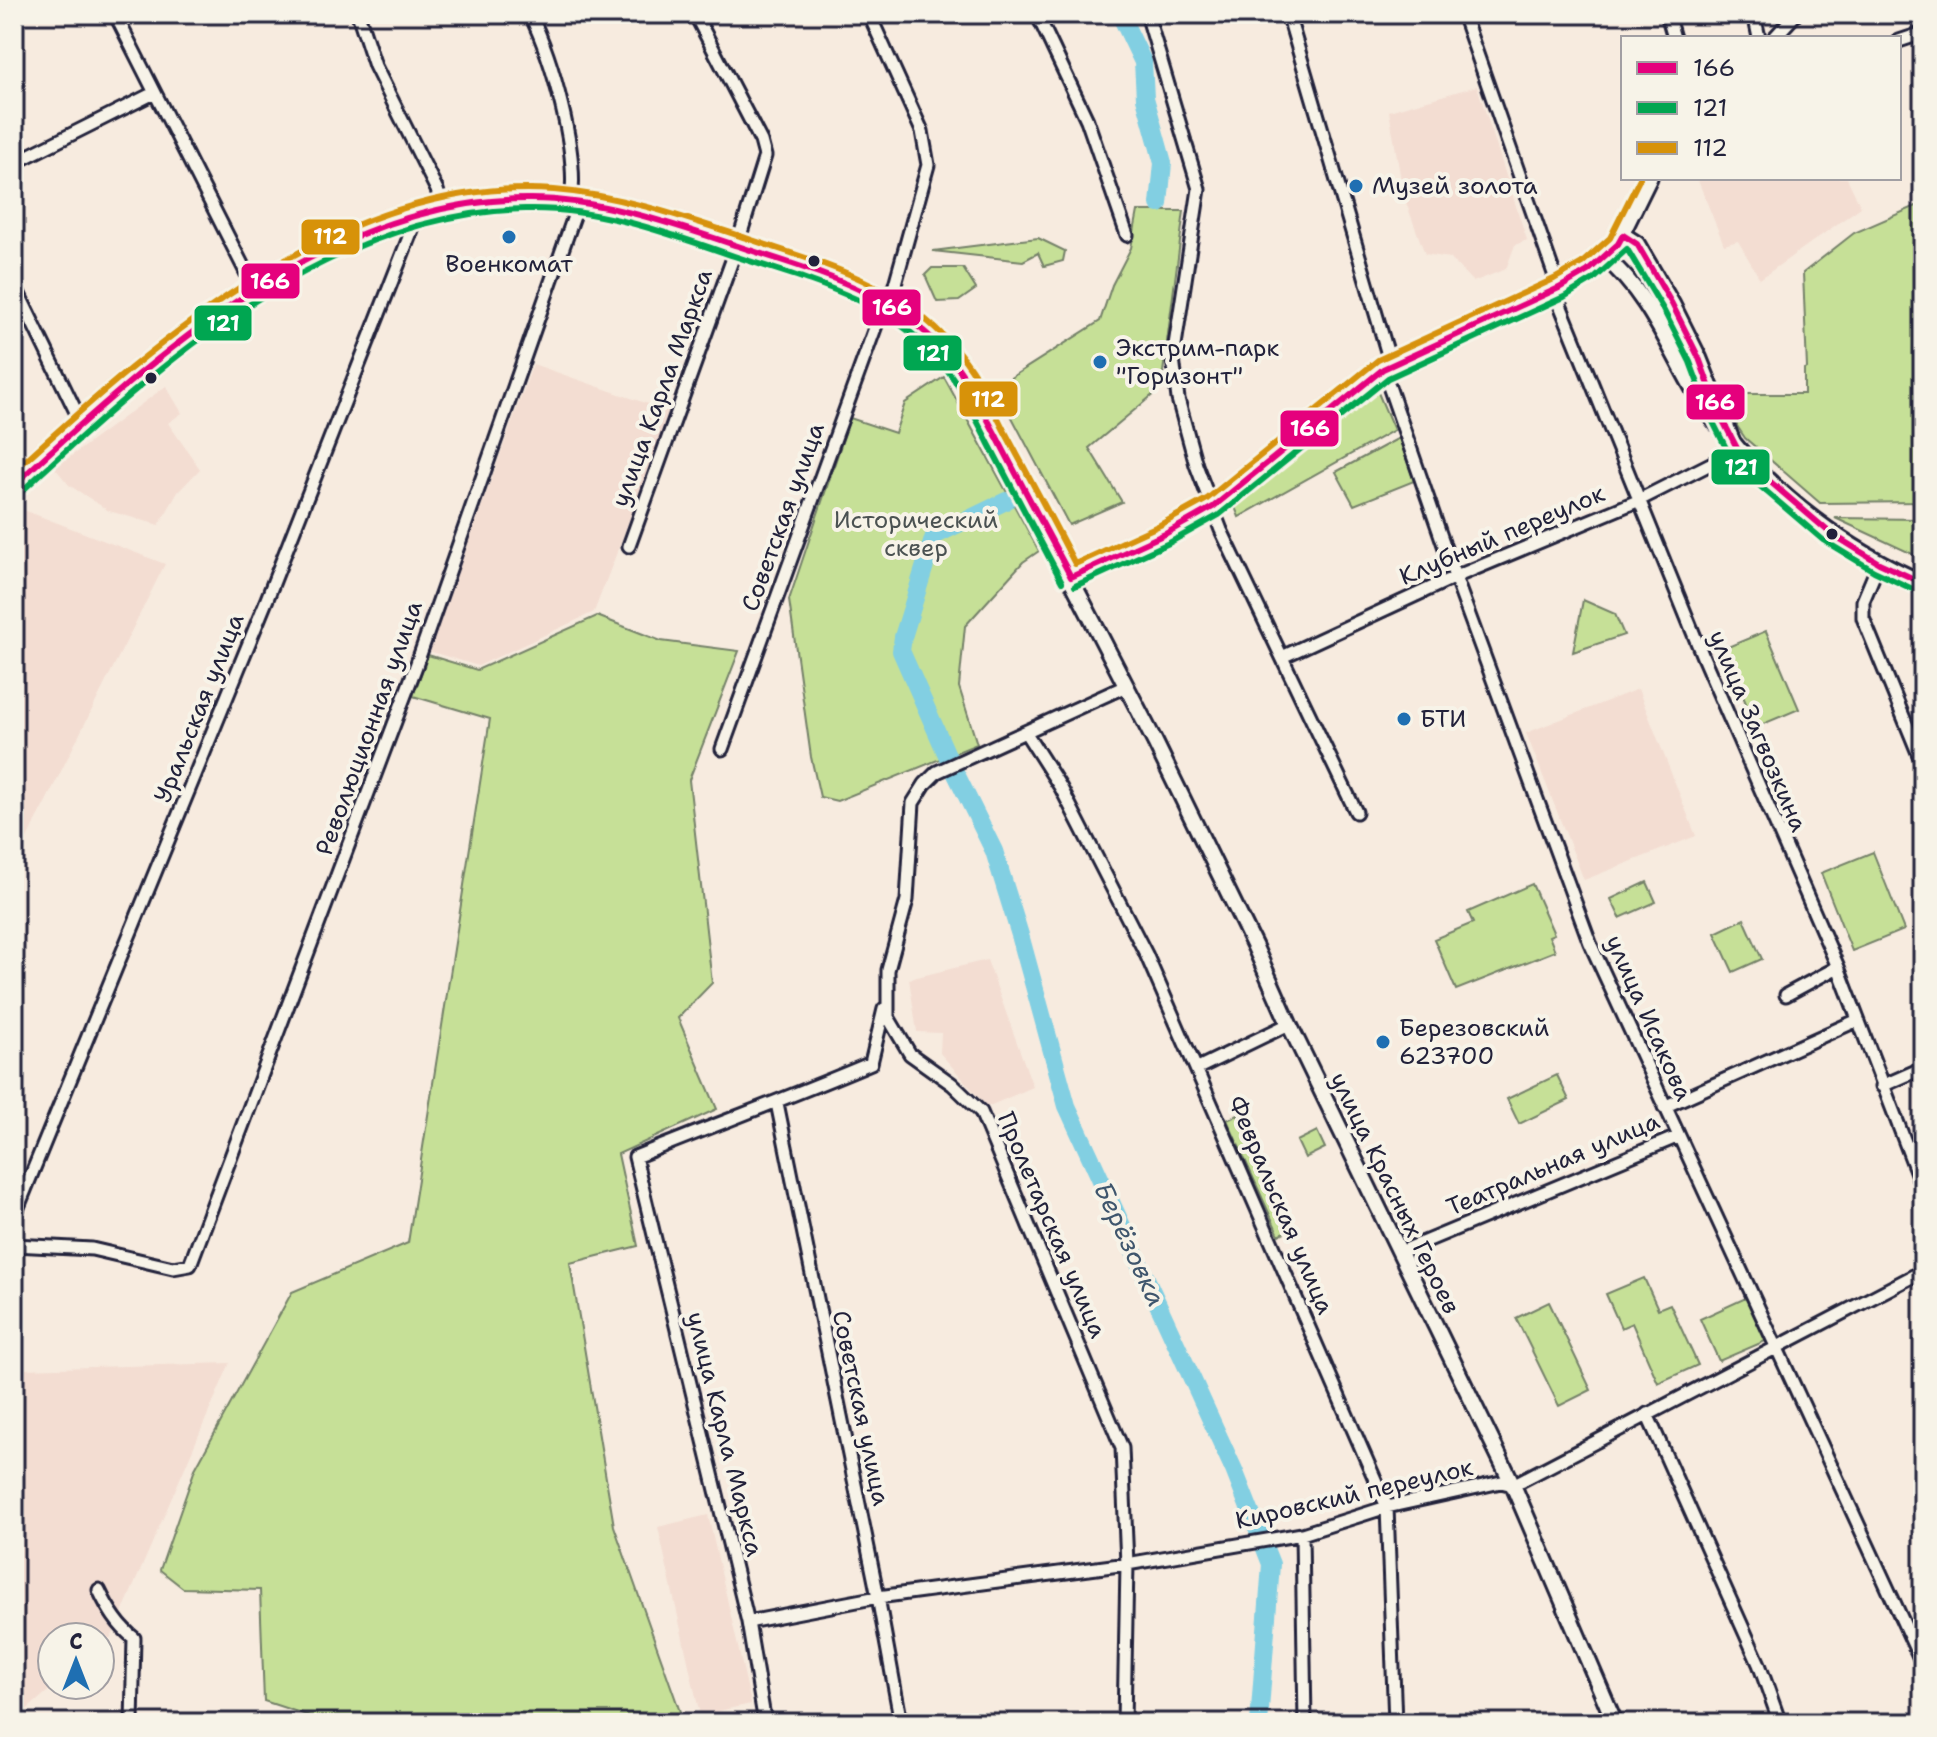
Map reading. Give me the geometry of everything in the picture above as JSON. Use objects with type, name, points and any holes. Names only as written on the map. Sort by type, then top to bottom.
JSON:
[{"type":"main road","name":"улица Красных Героев","points":[[14,485],[81,422],[163,355],[255,290],[373,228],[442,206],[498,199],[575,202],[645,217],[839,281],[888,302],[932,337],[961,370],[1071,577],[1255,947],[1289,1024],[1513,1485],[1615,1723]]},
{"type":"main road","points":[[1071,577],[1165,534],[1213,507],[1387,367],[1557,289],[1588,271],[1623,235],[1637,244],[1699,358],[1735,447]]},
{"type":"main road","points":[[1604,257],[1636,288],[1703,406],[1760,473],[1818,523],[1879,563],[1923,583]]},
{"type":"main road","points":[[1681,363],[1690,369],[1696,367],[1699,358]]},
{"type":"street","points":[[115,14],[255,290]]},
{"type":"street","points":[[358,14],[375,66],[442,206]]},
{"type":"street","points":[[530,14],[540,34],[560,99],[575,202]]},
{"type":"street","name":"улица Карла Маркса","points":[[629,546],[737,246],[765,156],[761,141],[695,14]]},
{"type":"street","name":"Советская улица","points":[[722,749],[875,327],[888,302],[904,257],[928,165],[922,131],[869,14]]},
{"type":"street","points":[[1037,14],[1087,120],[1127,235]]},
{"type":"street","points":[[1147,14],[1199,189],[1173,358],[1178,399],[1196,465],[1213,507],[1356,812]]},
{"type":"street","name":"улица Исакова","points":[[1288,14],[1387,367],[1455,577],[1590,943],[1923,1665]]},
{"type":"street","name":"улица Загвозкина","points":[[1463,14],[1557,289],[1703,657],[1838,967],[1923,1189]]},
{"type":"street","points":[[1667,14],[1673,36]]},
{"type":"street","points":[[1754,14],[1759,36]]},
{"type":"street","points":[[1776,36],[1796,14]]},
{"type":"street","points":[[1901,40],[1923,33]]},
{"type":"street","points":[[14,163],[154,93]]},
{"type":"street","points":[[1623,235],[1650,180]]},
{"type":"street","name":"Революционная улица","points":[[14,1245],[92,1249],[173,1268],[190,1265],[416,666],[575,202]]},
{"type":"street","name":"Уральская улица","points":[[14,1217],[267,599],[419,212]]},
{"type":"street","points":[[14,284],[81,422]]},
{"type":"street","name":"Клубный переулок","points":[[1282,657],[1455,577],[1640,500],[1735,447]]},
{"type":"street","points":[[1879,563],[1863,601],[1863,618],[1923,765]]},
{"type":"street","name":"Пролетарская улица","points":[[1124,1723],[1127,1564],[1122,1448],[981,1112],[952,1084],[910,1054],[888,1017],[886,1003],[888,970],[907,900],[913,803],[925,784],[937,772],[1126,686]]},
{"type":"street","name":"Февральская улица","points":[[1026,733],[1061,788],[1146,954],[1387,1507],[1395,1723]]},
{"type":"street","points":[[1786,995],[1838,967]]},
{"type":"street","points":[[777,1103],[871,1063],[886,1003]]},
{"type":"street","points":[[1664,1107],[1858,1020]]},
{"type":"street","points":[[1198,1068],[1289,1024]]},
{"type":"street","points":[[1882,1086],[1923,1068]]},
{"type":"street","name":"улица Карла Маркса","points":[[765,1723],[748,1622],[635,1157],[747,1111],[777,1103]]},
{"type":"street","name":"Советская улица","points":[[777,1103],[901,1723]]},
{"type":"street","name":"Театральная улица","points":[[1400,1252],[1679,1136]]},
{"type":"street","name":"Кировский переулок","points":[[748,1622],[878,1597],[1127,1564],[1302,1534],[1387,1507],[1501,1482],[1513,1485],[1923,1271]]},
{"type":"street","points":[[1647,1414],[1759,1664],[1780,1723]]},
{"type":"street","points":[[1302,1534],[1305,1723]]},
{"type":"street","points":[[99,1590],[109,1610],[134,1638],[132,1723]]},
{"type":"shaded area","points":[[1477,86],[1527,240],[1515,245],[1506,269],[1473,282],[1450,258],[1425,254],[1404,197],[1389,111]]},
{"type":"shaded area","points":[[1698,180],[1848,180],[1861,207],[1760,279],[1738,241],[1724,245]]},
{"type":"shaded area","points":[[533,364],[671,412],[594,612],[478,666],[429,651]]},
{"type":"shaded area","points":[[166,386],[182,413],[168,423],[200,469],[178,492],[159,525],[109,511],[69,485],[55,468]]},
{"type":"shaded area","points":[[21,509],[165,564],[14,865],[14,518]]},
{"type":"shaded area","points":[[1638,689],[1696,836],[1584,880],[1526,733]]},
{"type":"shaded area","points":[[987,960],[1033,1087],[987,1107],[940,1053],[941,1033],[917,1032],[909,979]]},
{"type":"shaded area","points":[[230,1363],[116,1627],[116,1621],[36,1621],[37,1701],[24,1712],[14,1711],[14,1403],[22,1402],[23,1369]]},
{"type":"shaded area","points":[[708,1515],[751,1704],[700,1715],[658,1527]]},
{"type":"green space","points":[[1923,203],[1923,502],[1820,503],[1745,438],[1737,426],[1736,394],[1804,394],[1804,369],[1807,368],[1803,273],[1854,233]]},
{"type":"green space","name":"Экстрим-парк \"Горизонт\"","points":[[1138,211],[1184,211],[1161,388],[1089,448],[1122,502],[1069,525],[996,387],[1100,321],[1112,285],[1131,248]]},
{"type":"green space","points":[[1038,238],[1065,251],[1063,261],[1044,266],[1038,253],[1023,261],[933,251]]},
{"type":"green space","points":[[1636,264],[1640,265],[1692,362],[1689,361]]},
{"type":"green space","points":[[932,268],[963,268],[976,289],[959,301],[937,302],[925,275]]},
{"type":"green space","name":"Исторический сквер","points":[[944,377],[1039,551],[1023,562],[965,626],[959,687],[977,744],[837,801],[820,797],[811,757],[789,600],[850,418],[895,433],[905,403]]},
{"type":"green space","points":[[1376,388],[1394,430],[1239,517],[1235,507]]},
{"type":"green space","points":[[1399,438],[1414,481],[1354,505],[1336,472]]},
{"type":"green space","points":[[1835,518],[1923,519],[1923,559]]},
{"type":"green space","points":[[1583,600],[1615,614],[1624,635],[1573,652]]},
{"type":"green space","points":[[597,616],[661,641],[739,651],[689,780],[712,983],[678,1018],[717,1109],[618,1154],[638,1246],[570,1263],[614,1526],[684,1723],[331,1723],[264,1701],[260,1590],[183,1588],[160,1570],[195,1469],[292,1292],[408,1243],[490,719],[413,696],[428,655],[477,670]]},
{"type":"green space","points":[[1766,631],[1799,709],[1756,727],[1723,649]]},
{"type":"green space","points":[[1873,852],[1904,930],[1852,951],[1821,873]]},
{"type":"green space","points":[[1647,882],[1656,902],[1620,918],[1611,899]]},
{"type":"green space","points":[[1532,884],[1554,934],[1549,936],[1555,951],[1456,990],[1434,939],[1473,923],[1468,912]]},
{"type":"green space","points":[[1744,919],[1762,959],[1733,972],[1715,933]]},
{"type":"green space","points":[[1557,1075],[1569,1100],[1519,1124],[1507,1099]]},
{"type":"green space","points":[[1238,1115],[1291,1229],[1279,1235],[1227,1120]]},
{"type":"green space","points":[[1317,1131],[1325,1148],[1305,1158],[1297,1141]]},
{"type":"green space","points":[[1644,1278],[1658,1309],[1670,1304],[1698,1365],[1658,1383],[1632,1323],[1621,1328],[1606,1294]]},
{"type":"green space","points":[[1750,1296],[1770,1339],[1719,1361],[1700,1319]]},
{"type":"green space","points":[[1549,1302],[1591,1390],[1559,1406],[1516,1318]]},
{"type":"waterway","name":"Берёзовка","points":[[1120,14],[1143,62],[1145,98],[1163,163],[1159,204]]},
{"type":"waterway","name":"Берёзовка","points":[[951,764],[901,651],[903,637],[934,536],[1006,501]]},
{"type":"waterway","name":"Берёзовка","points":[[953,768],[994,851],[1067,1106],[1234,1470],[1271,1564],[1259,1723]]},
{"type":"transit line","name":"112","points":[[14,471],[130,369],[193,320],[260,275],[329,237],[402,209],[477,192],[554,190],[627,202],[699,222],[831,267],[883,290],[907,306],[953,346],[975,375],[1075,564],[1160,525],[1207,499],[1378,360],[1554,279],[1582,263],[1610,238],[1639,180]]},
{"type":"transit line","name":"166","points":[[14,485],[125,386],[185,338],[247,294],[313,256],[381,226],[452,207],[526,199],[553,200],[607,207],[686,229],[850,285],[900,313],[924,331],[961,372],[1071,577]]},
{"type":"transit line","name":"121","points":[[21,492],[189,347],[250,304],[314,267],[381,237],[451,217],[525,209],[579,212],[632,223],[815,283],[867,305],[914,335],[944,365],[958,386],[1062,582]]},
{"type":"transit line","name":"166","points":[[1071,577],[1165,534],[1213,507],[1383,369],[1559,288],[1588,271],[1618,244],[1623,235],[1637,244],[1672,304],[1738,450],[1829,532],[1879,563],[1923,583]]},
{"type":"transit line","name":"121","points":[[1075,586],[1169,543],[1219,515],[1388,378],[1564,297],[1594,279],[1627,249],[1690,362],[1711,418],[1730,456],[1754,481],[1823,540],[1874,571],[1919,592]]},
{"type":"place","name":"Музей золота","points":[[1356,186]]},
{"type":"place","name":"Военкомат","points":[[509,237]]},
{"type":"place","name":"Экстрим-парк \"Горизонт\"","points":[[1100,362]]},
{"type":"place","name":"БТИ","points":[[1404,719]]},
{"type":"place","name":"Березовский 623700","points":[[1383,1042]]}]
